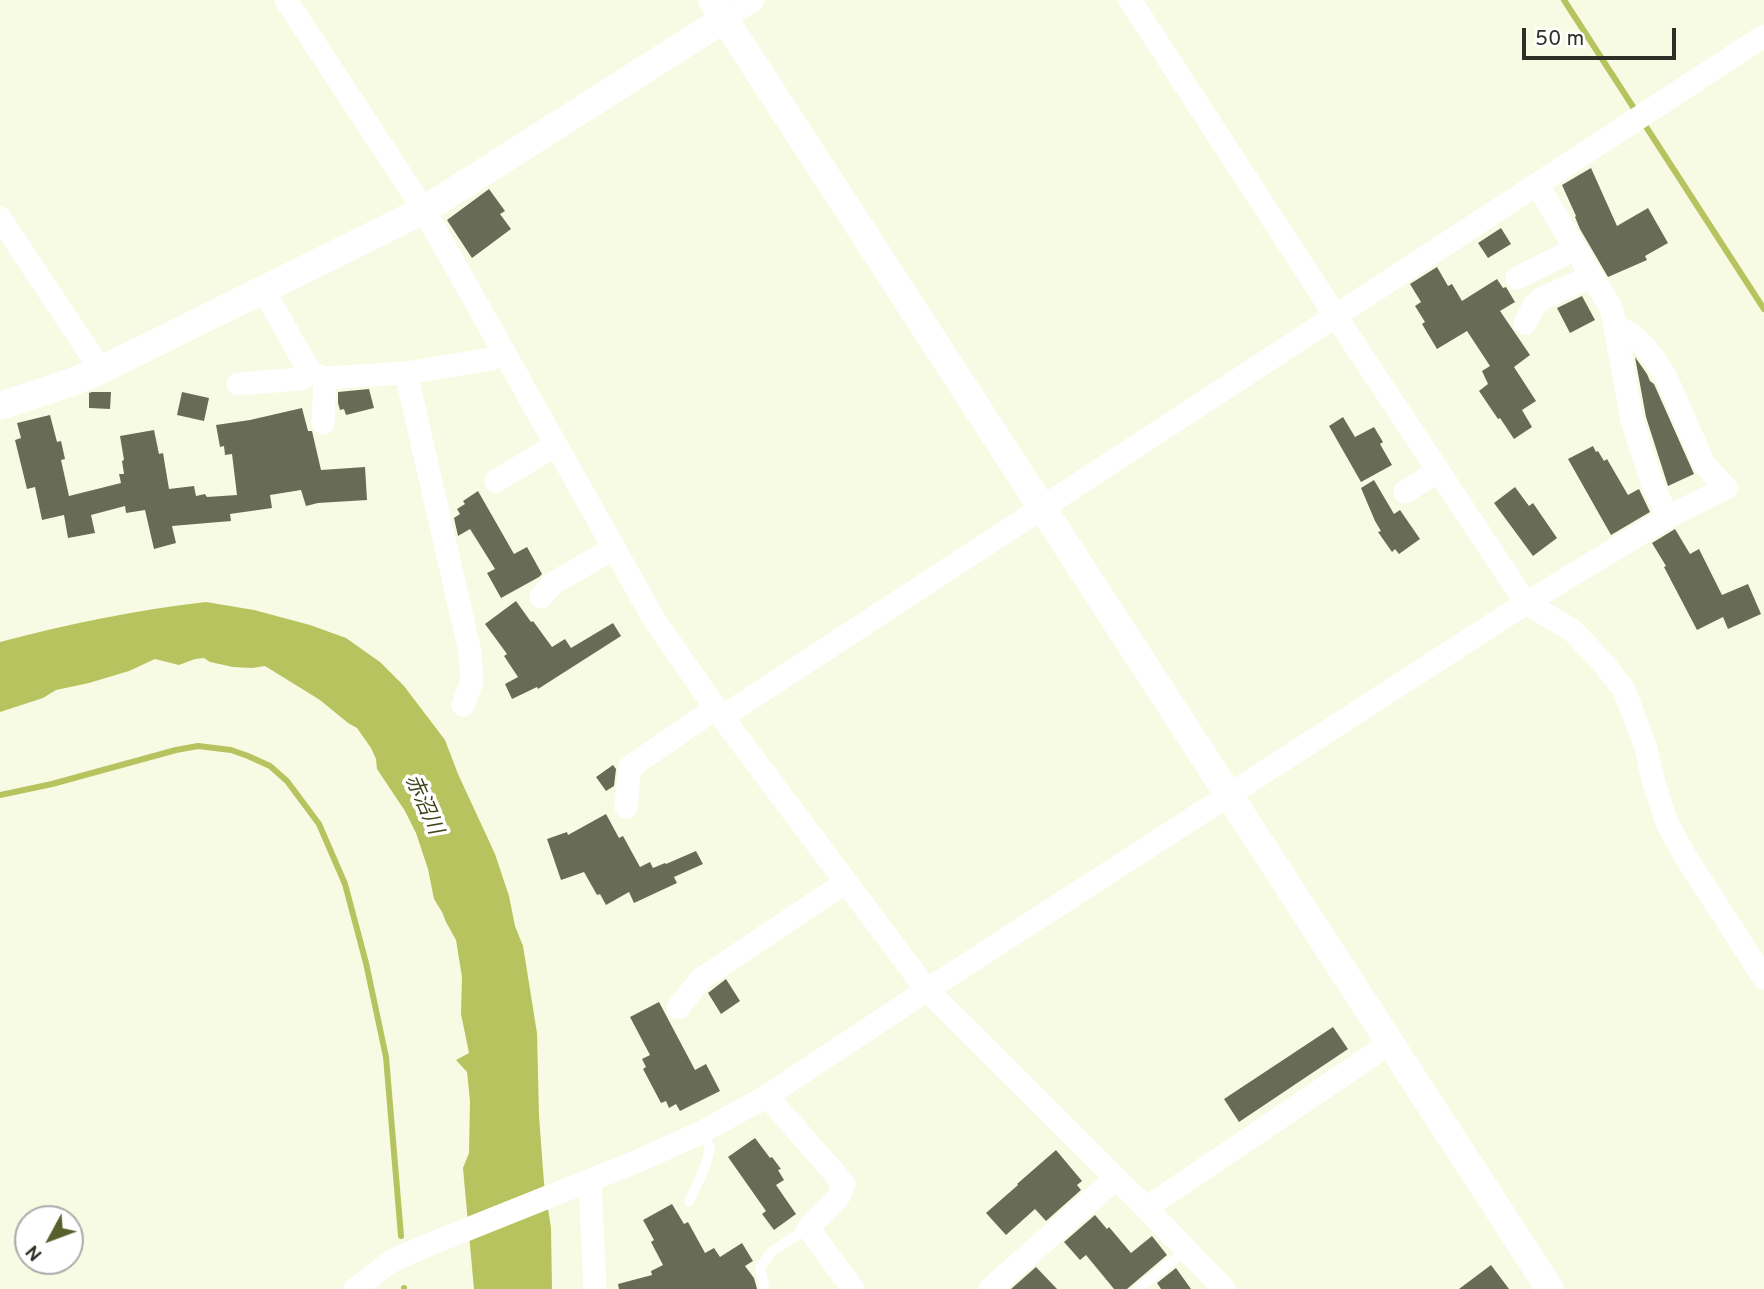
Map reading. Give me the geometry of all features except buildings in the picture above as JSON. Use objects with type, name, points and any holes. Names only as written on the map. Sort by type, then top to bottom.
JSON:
[{"type":"street","points":[[286,0],[424,210],[655,621],[719,712],[927,990],[1224,1289]]},
{"type":"street","points":[[0,406],[101,370],[424,210],[718,9],[753,0]]},
{"type":"street","points":[[1130,0],[1526,603],[1572,630],[1624,690],[1645,745],[1667,823],[1685,856],[1764,978]]},
{"type":"street","points":[[718,9],[1550,1289]]},
{"type":"street","points":[[626,807],[630,767],[1042,508],[1764,36]]},
{"type":"street","points":[[1537,184],[1612,310],[1632,420],[1653,485],[1668,517]]},
{"type":"street","points":[[0,218],[101,370]]},
{"type":"street","points":[[1517,278],[1575,249]]},
{"type":"street","points":[[1525,323],[1541,299],[1592,276]]},
{"type":"street","points":[[263,289],[304,362],[318,375],[323,423]]},
{"type":"street","points":[[355,1289],[390,1262],[590,1181],[702,1132],[767,1097],[1228,794],[1526,603],[1668,517],[1726,488],[1704,464],[1666,377],[1658,365],[1634,336],[1615,327]]},
{"type":"street","points":[[238,384],[318,375],[406,373],[491,359],[504,352]]},
{"type":"street","points":[[406,373],[470,652],[472,681],[463,705]]},
{"type":"street","points":[[496,481],[556,445]]},
{"type":"street","points":[[1405,492],[1438,471]]},
{"type":"street","points":[[541,597],[552,584],[614,548]]},
{"type":"street","points":[[678,1007],[701,979],[846,882]]},
{"type":"street","points":[[1146,1208],[1390,1044]]},
{"type":"street","points":[[767,1097],[844,1184],[838,1198],[807,1228],[853,1289]]},
{"type":"street","points":[[990,1289],[1116,1178]]},
{"type":"street","points":[[590,1181],[594,1289]]},
{"type":"lane","points":[[689,1202],[705,1167],[710,1148],[702,1132]]},
{"type":"lane","points":[[764,1285],[760,1268],[771,1252],[807,1228]]},
{"type":"lane","points":[[1138,1289],[1186,1250]]},
{"type":"water","name":"赤沼川","points":[[206,602],[254,610],[346,638],[380,662],[404,686],[445,740],[495,854],[523,946],[537,1033],[539,1116],[544,1183],[551,1228],[552,1289],[474,1289],[463,1168],[469,1153],[470,1101],[467,1072],[456,1060],[469,1053],[461,1014],[462,977],[456,940],[434,899],[428,869],[416,833],[377,769],[371,748],[357,728],[320,700],[265,666],[233,667],[204,658],[179,665],[155,659],[129,671],[56,690],[43,698],[0,712],[0,642],[102,618]]},
{"type":"waterway","points":[[1564,0],[1637,113]]},
{"type":"waterway","points":[[1643,122],[1764,309]]},
{"type":"waterway","points":[[0,795],[198,746],[231,750],[248,756],[270,766],[287,781],[319,824],[345,884],[366,963],[386,1057],[401,1236]]}]
